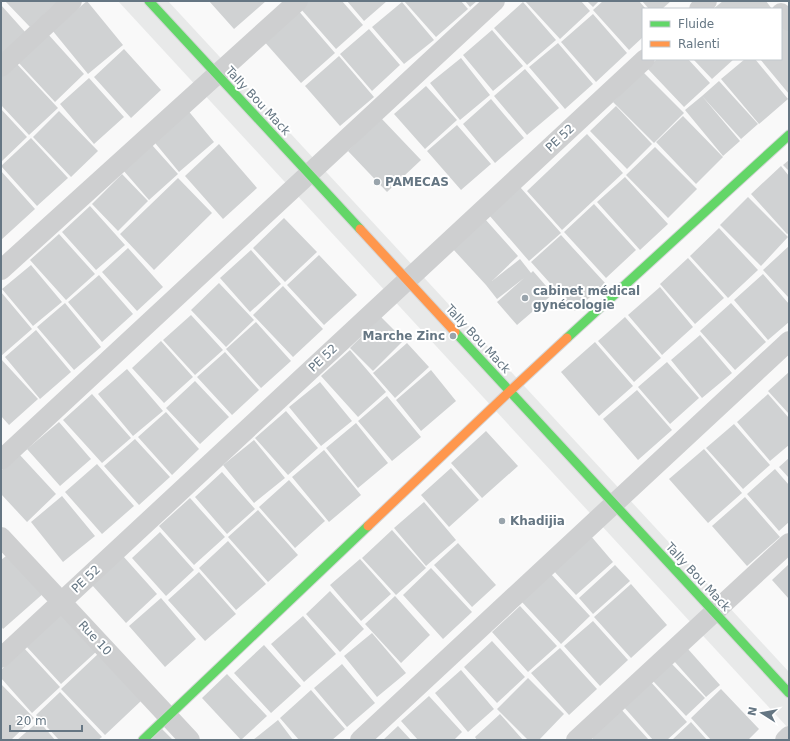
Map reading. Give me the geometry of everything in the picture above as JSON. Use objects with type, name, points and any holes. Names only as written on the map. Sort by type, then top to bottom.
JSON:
[{"type":"street","points":[[1,67],[72,1]]},
{"type":"street","name":"Tally Bou Mack","points":[[149,1],[789,693]]},
{"type":"street","points":[[1,270],[298,1]]},
{"type":"street","points":[[1,460],[495,1]]},
{"type":"street","name":"PE 52","points":[[1,658],[644,60]]},
{"type":"street","points":[[143,740],[510,391],[789,135]]},
{"type":"street","points":[[360,740],[789,341]]},
{"type":"street","name":"Rue 10","points":[[1,537],[190,740]]},
{"type":"street","points":[[576,740],[789,543]]},
{"type":"street","points":[[785,740],[789,736]]},
{"type":"shaded area","name":"Marche Zinc","points":[[118,1],[168,1],[789,672],[789,729]]},
{"type":"building","points":[[5,1],[58,1],[30,27]]},
{"type":"building","points":[[87,1],[123,45],[88,74],[52,30]]},
{"type":"building","points":[[209,1],[266,1],[234,29]]},
{"type":"building","points":[[307,1],[342,1],[363,25],[336,49],[300,8]]},
{"type":"building","points":[[347,1],[387,1],[364,21]]},
{"type":"building","points":[[404,1],[461,1],[468,9],[436,37]]},
{"type":"building","points":[[465,1],[477,1],[470,7]]},
{"type":"building","points":[[525,1],[581,1],[590,11],[560,39]]},
{"type":"building","points":[[587,1],[599,1],[593,7]]},
{"type":"building","points":[[603,1],[639,1],[645,8],[642,8],[642,38],[629,50],[593,10]]},
{"type":"building","points":[[642,1],[671,1],[663,8],[648,8]]},
{"type":"building","points":[[723,1],[766,1],[771,8],[714,8]]},
{"type":"building","points":[[402,2],[434,40],[404,64],[372,27]]},
{"type":"building","points":[[523,2],[556,40],[527,65],[494,28]]},
{"type":"building","points":[[1,5],[26,33],[1,54]]},
{"type":"building","points":[[297,9],[335,53],[301,83],[262,39]]},
{"type":"building","points":[[593,14],[627,53],[596,82],[561,42]]},
{"type":"building","points":[[783,24],[789,31],[789,94],[761,60],[782,60]]},
{"type":"building","points":[[369,29],[400,65],[372,91],[340,54]]},
{"type":"building","points":[[492,30],[523,66],[493,91],[463,55]]},
{"type":"building","points":[[47,33],[84,74],[55,102],[17,61]]},
{"type":"building","points":[[558,43],[593,84],[565,109],[529,67]]},
{"type":"building","points":[[124,49],[161,90],[131,118],[94,77]]},
{"type":"building","points":[[339,56],[374,97],[340,126],[305,86]]},
{"type":"building","points":[[461,58],[490,95],[460,120],[430,83]]},
{"type":"building","points":[[656,60],[689,60],[710,83],[684,107],[647,68]]},
{"type":"building","points":[[694,60],[733,60],[712,79]]},
{"type":"building","points":[[744,60],[756,60],[788,99],[759,124],[721,79]]},
{"type":"building","points":[[16,63],[58,108],[29,135],[1,105],[1,77]]},
{"type":"building","points":[[525,69],[559,108],[527,135],[494,96]]},
{"type":"building","points":[[643,72],[684,113],[654,143],[613,102]]},
{"type":"building","points":[[89,78],[124,117],[94,144],[60,104]]},
{"type":"building","points":[[719,81],[758,124],[741,139],[702,96]]},
{"type":"building","points":[[426,86],[457,120],[425,149],[394,114]]},
{"type":"building","points":[[702,96],[740,141],[723,156],[685,110]]},
{"type":"building","points":[[491,99],[524,138],[495,163],[463,124]]},
{"type":"building","points":[[616,106],[652,144],[627,169],[590,131]]},
{"type":"building","points":[[186,108],[214,142],[179,172],[151,138]]},
{"type":"building","points":[[1,109],[27,137],[1,162]]},
{"type":"building","points":[[59,111],[98,151],[71,177],[33,137]]},
{"type":"building","points":[[683,116],[723,157],[696,184],[656,142]]},
{"type":"building","points":[[381,118],[421,160],[387,192],[348,151]]},
{"type":"building","points":[[457,125],[491,164],[461,190],[427,151]]},
{"type":"building","points":[[587,134],[623,173],[562,230],[527,191]]},
{"type":"building","points":[[31,138],[68,178],[37,206],[1,166]]},
{"type":"building","points":[[219,144],[257,188],[223,219],[185,176]]},
{"type":"building","points":[[152,145],[178,174],[149,200],[123,170]]},
{"type":"building","points":[[655,147],[697,189],[668,218],[626,175]]},
{"type":"building","points":[[789,160],[789,171],[783,165]]},
{"type":"building","points":[[781,166],[789,176],[789,233],[787,234],[751,194]]},
{"type":"building","points":[[1,171],[35,209],[1,240]]},
{"type":"building","points":[[122,174],[148,201],[118,231],[92,204]]},
{"type":"building","points":[[625,177],[668,224],[640,250],[597,202]]},
{"type":"building","points":[[178,178],[212,213],[154,270],[120,234]]},
{"type":"building","points":[[520,187],[561,233],[529,261],[489,215]]},
{"type":"building","points":[[748,197],[788,237],[761,266],[720,225]]},
{"type":"building","points":[[594,204],[636,250],[606,278],[564,232]]},
{"type":"building","points":[[90,206],[125,245],[96,270],[62,232]]},
{"type":"building","points":[[284,218],[317,252],[285,282],[253,248]]},
{"type":"building","points":[[485,219],[518,256],[492,281],[520,259],[531,273],[533,271],[553,294],[517,325],[497,302],[524,278],[497,299],[452,248]]},
{"type":"building","points":[[719,228],[758,270],[728,298],[690,256]]},
{"type":"building","points":[[59,234],[95,274],[66,300],[30,260]]},
{"type":"building","points":[[561,235],[605,283],[575,311],[531,262]]},
{"type":"building","points":[[789,246],[789,298],[763,270]]},
{"type":"building","points":[[128,248],[163,287],[137,311],[102,272]]},
{"type":"building","points":[[251,250],[281,284],[250,312],[220,278]]},
{"type":"building","points":[[319,255],[357,295],[324,325],[287,285]]},
{"type":"building","points":[[688,258],[724,298],[695,324],[660,284]]},
{"type":"building","points":[[31,265],[62,302],[33,326],[2,289]]},
{"type":"building","points":[[763,274],[789,304],[789,322],[768,340],[734,300]]},
{"type":"building","points":[[99,275],[133,314],[102,342],[68,302]]},
{"type":"building","points":[[219,283],[254,320],[226,347],[191,310]]},
{"type":"building","points":[[283,286],[323,329],[293,357],[253,315]]},
{"type":"building","points":[[660,287],[693,327],[662,355],[628,315]]},
{"type":"building","points":[[1,292],[32,329],[1,356]]},
{"type":"building","points":[[65,303],[101,347],[74,370],[37,327]]},
{"type":"building","points":[[731,303],[766,342],[735,370],[700,331]]},
{"type":"building","points":[[191,315],[223,350],[195,375],[163,340]]},
{"type":"building","points":[[381,317],[404,340],[373,371],[350,348]]},
{"type":"building","points":[[625,317],[661,358],[634,382],[598,341]]},
{"type":"building","points":[[256,322],[291,361],[261,388],[226,349]]},
{"type":"building","points":[[36,330],[71,372],[40,399],[5,357]]},
{"type":"building","points":[[700,335],[732,373],[702,398],[671,360]]},
{"type":"building","points":[[161,341],[193,377],[164,403],[132,368]]},
{"type":"building","points":[[595,342],[633,386],[599,416],[561,372]]},
{"type":"building","points":[[407,343],[429,367],[395,398],[373,373]]},
{"type":"building","points":[[350,350],[386,392],[358,417],[321,376]]},
{"type":"building","points":[[225,352],[259,390],[232,415],[197,377]]},
{"type":"building","points":[[1,359],[38,399],[9,425],[1,416]]},
{"type":"building","points":[[667,362],[699,398],[670,424],[638,387]]},
{"type":"building","points":[[127,369],[163,411],[133,436],[98,394]]},
{"type":"building","points":[[431,370],[456,401],[421,431],[396,400]]},
{"type":"building","points":[[789,372],[789,414],[768,391]]},
{"type":"building","points":[[195,381],[229,417],[200,444],[166,408]]},
{"type":"building","points":[[320,382],[352,421],[321,446],[289,407]]},
{"type":"building","points":[[637,390],[672,430],[638,460],[603,419]]},
{"type":"building","points":[[92,394],[131,438],[102,463],[63,420]]},
{"type":"building","points":[[768,394],[789,418],[789,445],[770,461],[737,422]]},
{"type":"building","points":[[387,396],[421,437],[392,461],[358,421]]},
{"type":"building","points":[[286,411],[318,448],[288,475],[255,438]]},
{"type":"building","points":[[166,412],[199,449],[172,475],[138,437]]},
{"type":"building","points":[[59,422],[91,459],[60,486],[27,449]]},
{"type":"building","points":[[356,423],[388,463],[358,488],[326,448]]},
{"type":"building","points":[[734,424],[770,465],[743,489],[706,448]]},
{"type":"building","points":[[486,431],[518,466],[482,498],[451,463]]},
{"type":"building","points":[[135,439],[170,477],[139,505],[104,466]]},
{"type":"building","points":[[254,440],[285,478],[254,503],[223,465]]},
{"type":"building","points":[[704,449],[742,493],[708,523],[669,479]]},
{"type":"building","points":[[324,450],[361,495],[329,522],[292,477]]},
{"type":"building","points":[[19,454],[56,494],[27,522],[1,494],[1,471]]},
{"type":"building","points":[[789,458],[789,478],[779,467]]},
{"type":"building","points":[[97,464],[134,506],[102,534],[65,492]]},
{"type":"building","points":[[451,468],[479,500],[449,527],[421,495]]},
{"type":"building","points":[[775,469],[789,485],[789,522],[779,531],[747,494]]},
{"type":"building","points":[[222,472],[255,509],[227,534],[195,497]]},
{"type":"building","points":[[289,480],[325,521],[295,548],[259,507]]},
{"type":"building","points":[[62,496],[95,536],[63,562],[31,522]]},
{"type":"building","points":[[745,497],[780,537],[747,566],[712,526]]},
{"type":"building","points":[[190,498],[225,537],[194,565],[159,526]]},
{"type":"building","points":[[424,502],[456,540],[426,566],[394,528]]},
{"type":"building","points":[[258,510],[298,555],[268,582],[228,537]]},
{"type":"building","points":[[392,530],[426,568],[396,595],[362,558]]},
{"type":"building","points":[[160,532],[194,570],[166,596],[132,558]]},
{"type":"building","points":[[590,535],[613,562],[576,595],[552,569]]},
{"type":"building","points":[[228,541],[266,584],[236,610],[199,568]]},
{"type":"building","points":[[458,543],[496,585],[472,607],[434,565]]},
{"type":"building","points":[[10,553],[45,592],[3,629],[1,626],[1,560]]},
{"type":"building","points":[[123,556],[157,594],[126,623],[92,585]]},
{"type":"building","points":[[360,559],[391,594],[361,621],[330,585]]},
{"type":"building","points":[[789,564],[789,599],[772,580]]},
{"type":"building","points":[[615,565],[630,581],[593,614],[579,598]]},
{"type":"building","points":[[431,568],[472,612],[443,639],[403,595]]},
{"type":"building","points":[[199,572],[236,614],[205,641],[168,600]]},
{"type":"building","points":[[550,573],[590,616],[561,644],[521,601]]},
{"type":"building","points":[[631,584],[667,625],[631,658],[594,617]]},
{"type":"building","points":[[330,591],[364,629],[340,652],[306,614]]},
{"type":"building","points":[[395,596],[430,635],[401,663],[365,624]]},
{"type":"building","points":[[161,598],[196,639],[165,667],[129,626]]},
{"type":"building","points":[[520,606],[557,646],[528,672],[492,632]]},
{"type":"building","points":[[62,613],[97,651],[61,684],[26,646]]},
{"type":"building","points":[[303,616],[336,654],[304,682],[271,644]]},
{"type":"building","points":[[593,621],[628,660],[600,686],[564,646]]},
{"type":"building","points":[[372,633],[406,673],[377,697],[344,656]]},
{"type":"building","points":[[492,641],[525,677],[497,703],[464,667]]},
{"type":"building","points":[[264,645],[301,686],[271,713],[234,673]]},
{"type":"building","points":[[24,648],[60,687],[32,713],[1,678],[1,670]]},
{"type":"building","points":[[560,648],[597,689],[569,715],[531,673]]},
{"type":"building","points":[[688,649],[720,685],[706,697],[674,661]]},
{"type":"building","points":[[99,653],[142,700],[105,735],[61,689]]},
{"type":"building","points":[[671,663],[705,698],[686,716],[653,681]]},
{"type":"building","points":[[342,664],[375,703],[347,727],[314,688]]},
{"type":"building","points":[[461,670],[494,709],[468,732],[435,693]]},
{"type":"building","points":[[227,674],[267,716],[241,740],[202,698]]},
{"type":"building","points":[[528,678],[564,714],[539,740],[528,740],[497,709]]},
{"type":"building","points":[[650,681],[687,722],[667,740],[653,740],[623,706]]},
{"type":"building","points":[[1,684],[34,718],[11,740],[1,740]]},
{"type":"building","points":[[721,689],[759,729],[748,740],[711,740],[691,718]]},
{"type":"building","points":[[311,690],[345,729],[332,740],[299,740],[280,718]]},
{"type":"building","points":[[60,692],[102,737],[98,740],[59,740],[36,715]]},
{"type":"building","points":[[429,696],[462,732],[454,740],[418,740],[401,721]]},
{"type":"building","points":[[620,708],[649,740],[594,740],[590,736]]},
{"type":"building","points":[[500,714],[523,740],[477,740],[475,737]]},
{"type":"building","points":[[278,720],[293,740],[253,740]]},
{"type":"building","points":[[39,721],[55,740],[17,740]]},
{"type":"building","points":[[691,722],[707,740],[672,740]]},
{"type":"building","points":[[398,726],[411,740],[383,740]]},
{"type":"building","points":[[161,728],[173,740],[149,740]]},
{"type":"traffic: fast","points":[[149,1],[360,229]]},
{"type":"traffic: fast","points":[[567,338],[789,135]]},
{"type":"traffic: fast","points":[[455,332],[789,693]]},
{"type":"traffic: fast","points":[[143,740],[368,526]]},
{"type":"traffic: slow","points":[[360,229],[455,332]]},
{"type":"traffic: slow","points":[[368,526],[567,338]]},
{"type":"place","name":"PAMECAS","points":[[377,182]]},
{"type":"place","name":"cabinet médical gynécologie","points":[[525,298]]},
{"type":"place","name":"Marche Zinc","points":[[453,336]]},
{"type":"place","name":"Khadijia","points":[[502,521]]}]
